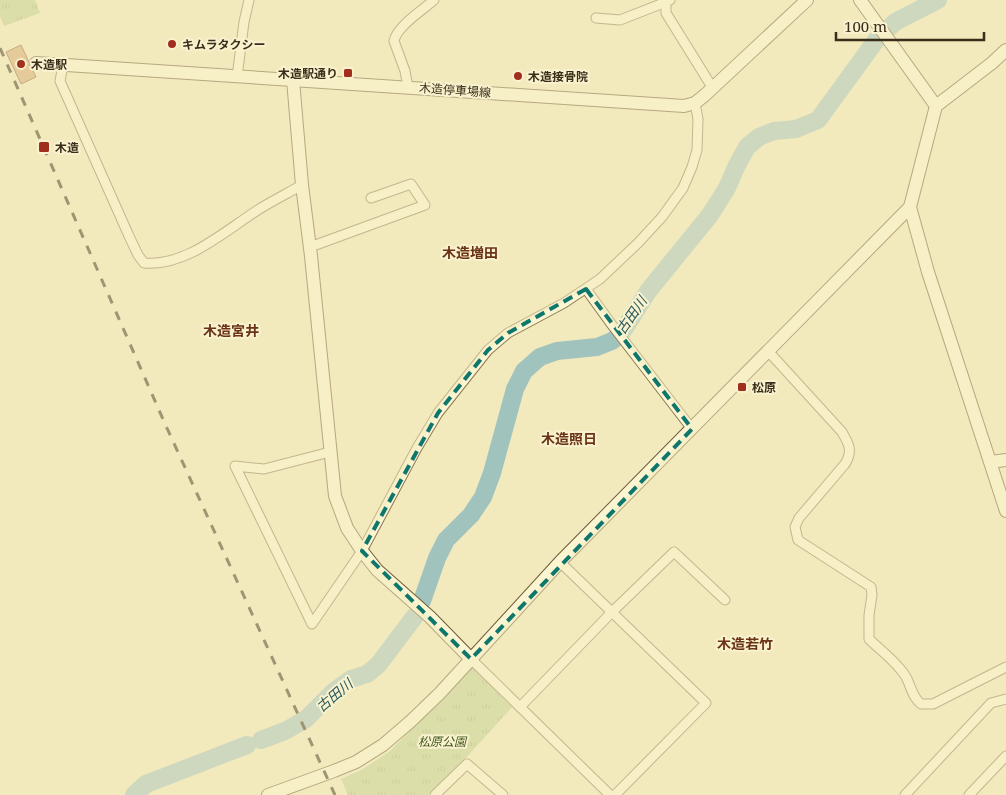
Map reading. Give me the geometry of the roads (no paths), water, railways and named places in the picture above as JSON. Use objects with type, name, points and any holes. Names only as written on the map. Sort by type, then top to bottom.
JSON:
[{"type":"street","points":[[237,77],[244,22],[249,0]]},
{"type":"street","points":[[408,87],[394,37],[402,26],[434,0]]},
{"type":"street","points":[[330,452],[264,469],[235,466],[312,624],[362,552],[417,448],[438,413],[488,350],[508,333],[564,303],[600,279],[662,217],[683,188],[692,168],[697,150],[698,119],[695,103],[807,0]]},
{"type":"street","points":[[860,0],[936,106]]},
{"type":"street","points":[[668,1],[666,13],[712,87]]},
{"type":"street","points":[[596,18],[620,20],[668,1]]},
{"type":"street","points":[[1006,50],[936,106],[910,207],[928,272],[1006,511]]},
{"type":"street","name":"木造停車場線","points":[[36,64],[684,106],[695,103]]},
{"type":"street","points":[[62,65],[60,81],[129,236],[144,263],[154,264],[208,245],[261,208],[302,185]]},
{"type":"street","points":[[293,80],[302,185],[310,246],[335,496],[347,528],[362,552],[377,570],[430,617],[610,795]]},
{"type":"street","points":[[310,246],[425,205],[411,184],[371,198]]},
{"type":"street","points":[[268,795],[356,762],[383,745],[411,721],[560,562],[910,207]]},
{"type":"street","points":[[586,289],[692,429]]},
{"type":"street","points":[[768,351],[842,432],[848,443],[850,456],[845,464],[799,518],[795,527],[798,540],[871,587],[869,639],[899,668],[906,677],[913,694],[921,704],[933,704],[1006,667]]},
{"type":"street","points":[[991,462],[1006,460]]},
{"type":"street","points":[[520,706],[674,552],[725,600]]},
{"type":"street","points":[[560,562],[706,703],[615,795]]},
{"type":"street","points":[[905,795],[991,703],[1006,699]]},
{"type":"street","points":[[969,795],[1006,756]]},
{"type":"street","points":[[435,795],[467,764],[503,795]]},
{"type":"waterway","name":"古田川","points":[[890,27],[895,22],[938,0]]},
{"type":"waterway","name":"古田川","points":[[422,601],[437,558],[446,540],[471,515],[483,497],[492,473],[515,389],[524,371],[540,357],[557,351],[597,347],[612,341],[621,334],[649,290],[710,215],[727,188],[747,147],[759,137],[774,131],[796,129],[818,120],[877,39]]},
{"type":"waterway","name":"古田川","points":[[261,740],[285,731],[306,719],[333,692],[351,679],[367,674],[378,665],[415,616]]},
{"type":"waterway","name":"古田川","points":[[134,795],[146,784],[247,745]]},
{"type":"railway","points":[[0,48],[166,426],[335,795]]},
{"type":"place","name":"キムラタクシー","points":[[172,44]]},
{"type":"place","name":"木造駅","points":[[21,64]]},
{"type":"place","name":"木造駅通り","points":[[348,73]]},
{"type":"place","name":"木造接骨院","points":[[518,76]]},
{"type":"place","name":"木造","points":[[44,147]]},
{"type":"place","name":"松原","points":[[742,387]]},
{"type":"district","name":"木造増田","points":[[470,252]]},
{"type":"district","name":"木造宮井","points":[[231,330]]},
{"type":"district","name":"木造照日","points":[[569,438]]},
{"type":"district","name":"木造若竹","points":[[745,643]]},
{"type":"park label","name":"松原公園","points":[[442,741]]}]
